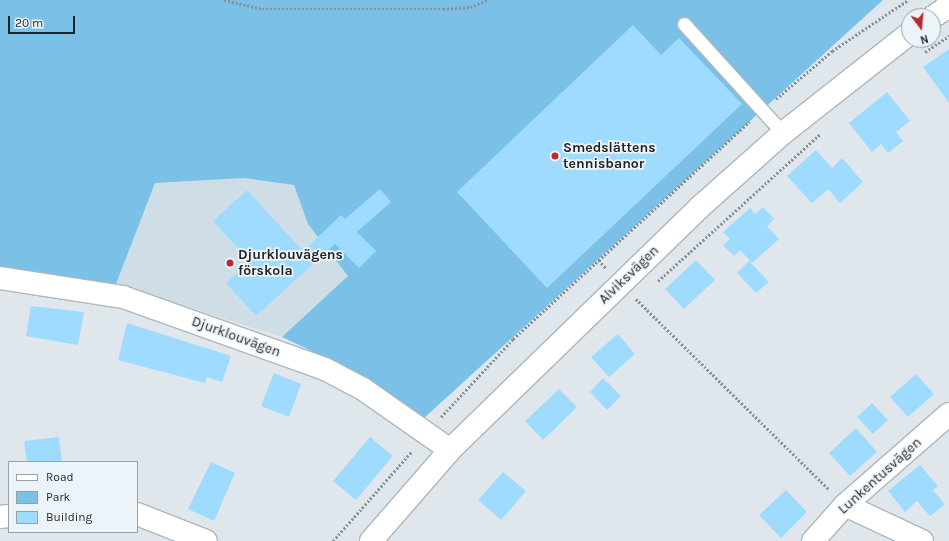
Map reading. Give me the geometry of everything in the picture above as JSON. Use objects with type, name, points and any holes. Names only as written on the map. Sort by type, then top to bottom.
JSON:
[{"type":"street","name":"Alviksvägen","points":[[371,541],[450,450],[620,284],[783,133],[901,40]]},
{"type":"street","name":"Djurklouvägen","points":[[0,278],[123,297],[325,369],[363,389],[450,450]]},
{"type":"street","name":"Lunkentusvägen","points":[[813,541],[845,505],[949,414]]},
{"type":"street","points":[[845,505],[922,541]]},
{"type":"street","points":[[138,514],[206,541]]},
{"type":"lane","points":[[684,24],[783,133]]},
{"type":"path","points":[[224,0],[262,9],[443,9],[470,7],[487,0]]},
{"type":"path","points":[[333,541],[426,434],[513,340],[762,111],[832,51],[908,0]]},
{"type":"path","points":[[920,56],[949,36]]},
{"type":"path","points":[[655,285],[823,132]]},
{"type":"path","points":[[599,260],[637,301],[845,505]]},
{"type":"path","points":[[637,301],[643,295]]},
{"type":"shaded area","name":"Djurklouvägens förskola","points":[[244,178],[294,185],[308,224],[348,276],[282,337],[116,284],[155,183]]},
{"type":"green space","points":[[0,0],[883,0],[424,418],[352,370],[282,337],[348,276],[308,224],[294,185],[244,178],[155,183],[116,284],[0,269]]},
{"type":"building","points":[[633,25],[661,55],[679,38],[742,104],[547,288],[457,192]]},
{"type":"building","points":[[949,49],[949,103],[923,67]]},
{"type":"building","points":[[887,92],[910,121],[896,132],[903,141],[888,153],[881,144],[872,152],[849,123]]},
{"type":"building","points":[[816,150],[832,168],[842,158],[863,182],[840,203],[828,189],[812,203],[787,176]]},
{"type":"building","points":[[380,189],[391,202],[357,232],[376,251],[359,268],[335,244],[256,316],[226,283],[250,261],[213,221],[247,190],[303,251],[341,215],[345,219]]},
{"type":"building","points":[[763,207],[774,219],[767,226],[779,239],[752,263],[740,250],[734,256],[723,245],[730,239],[723,232],[750,208],[755,214]]},
{"type":"building","points":[[696,260],[715,280],[684,309],[665,289]]},
{"type":"building","points":[[749,261],[769,282],[756,293],[737,273]]},
{"type":"building","points":[[31,306],[84,312],[78,345],[26,336]]},
{"type":"building","points":[[127,323],[231,356],[222,382],[207,377],[205,383],[118,360]]},
{"type":"building","points":[[618,334],[635,354],[609,377],[591,357]]},
{"type":"building","points":[[274,373],[301,384],[289,417],[261,406]]},
{"type":"building","points":[[916,374],[934,394],[908,417],[890,397]]},
{"type":"building","points":[[603,378],[621,396],[607,410],[590,392]]},
{"type":"building","points":[[559,389],[577,407],[543,440],[525,421]]},
{"type":"building","points":[[872,403],[888,420],[873,434],[857,417]]},
{"type":"building","points":[[856,428],[877,452],[850,476],[829,453]]},
{"type":"building","points":[[59,437],[62,461],[27,461],[24,441]]},
{"type":"building","points":[[370,437],[393,456],[356,500],[333,481]]},
{"type":"building","points":[[211,462],[235,473],[214,521],[188,509]]},
{"type":"building","points":[[920,465],[938,486],[933,490],[945,504],[930,516],[917,501],[905,512],[888,491]]},
{"type":"building","points":[[503,472],[526,491],[501,520],[478,500]]},
{"type":"building","points":[[786,490],[807,512],[781,538],[759,515]]},
{"type":"place","name":"Smedslättens tennisbanor","points":[[555,156]]},
{"type":"place","name":"Djurklouvägens förskola","points":[[230,263]]}]
